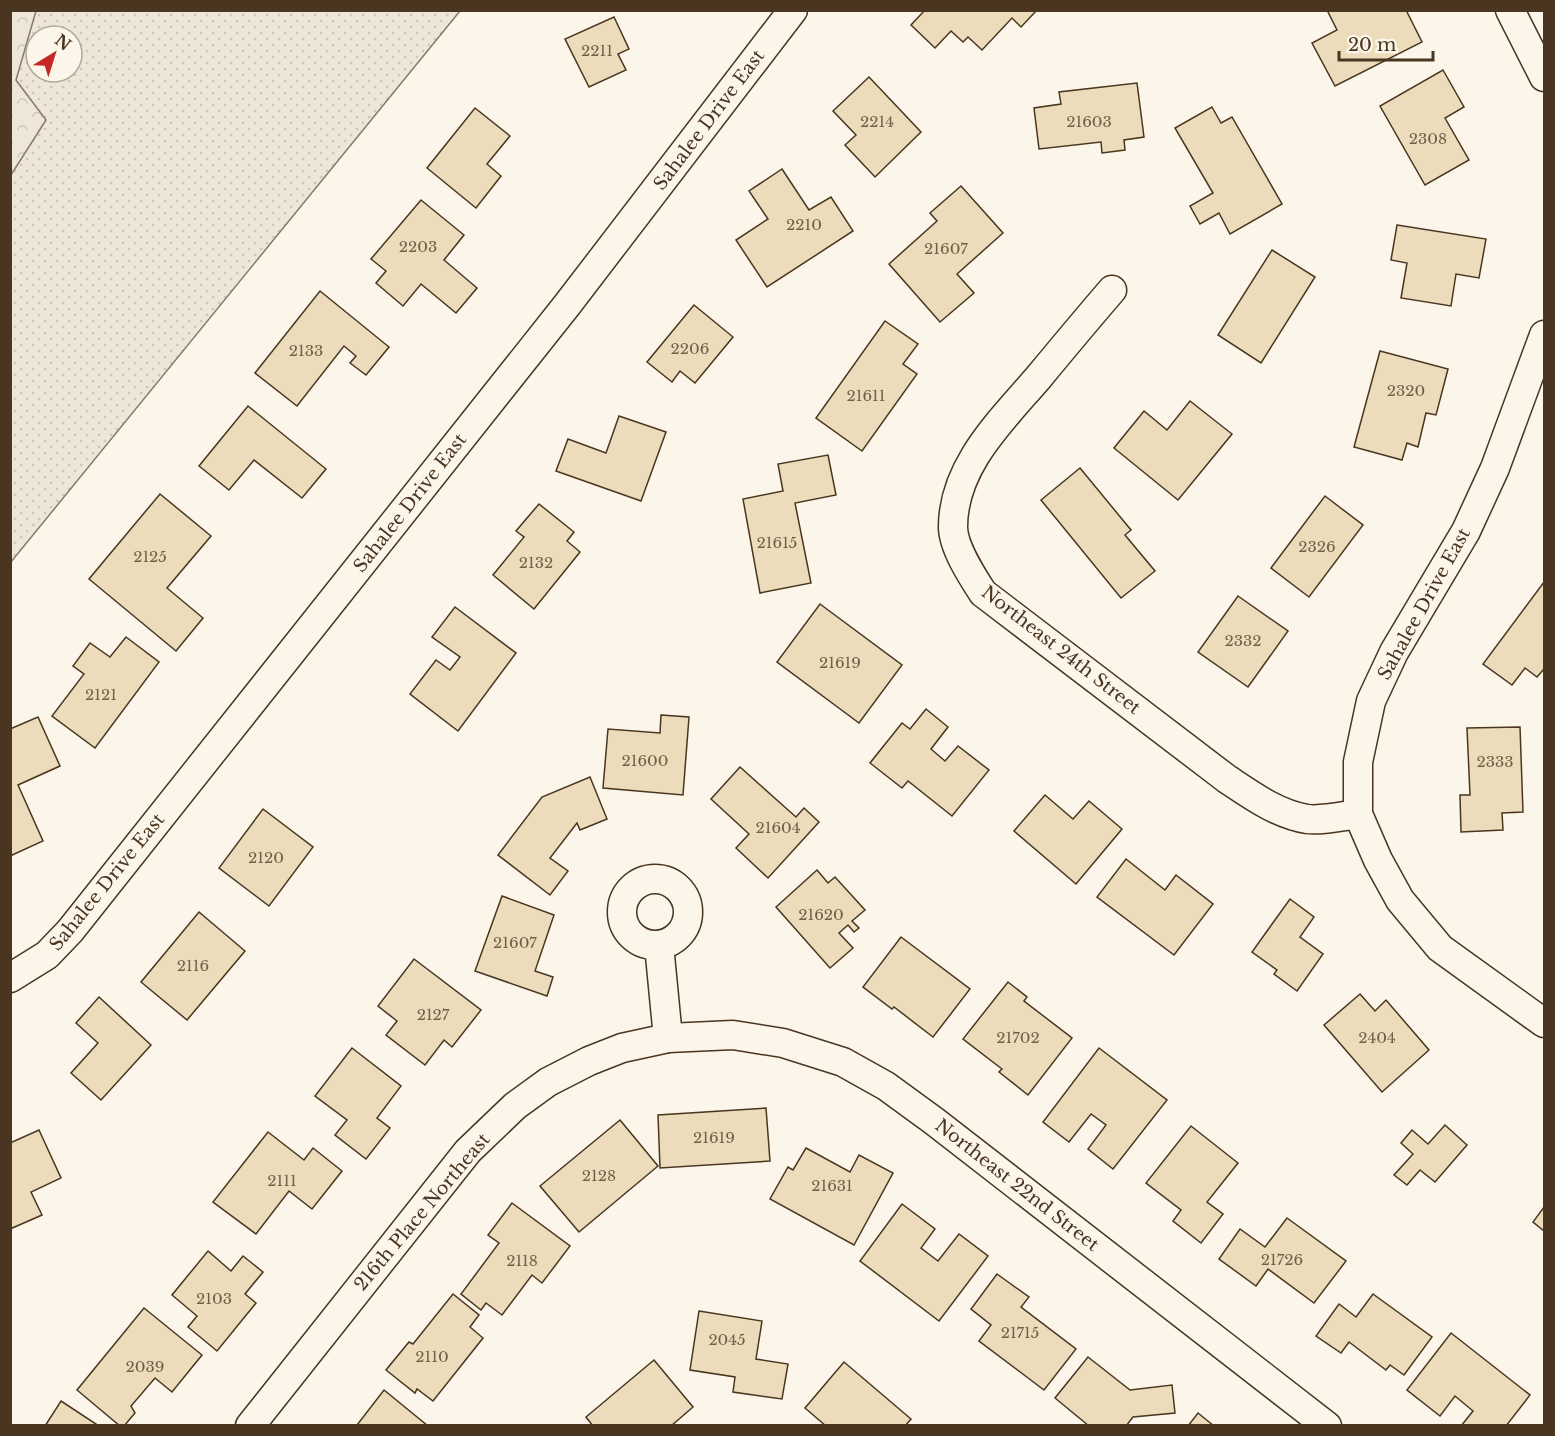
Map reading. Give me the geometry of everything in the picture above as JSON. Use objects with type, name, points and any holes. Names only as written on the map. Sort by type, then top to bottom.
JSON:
[{"type":"street","name":"Sahalee Drive East","points":[[10,978],[47,955],[70,932],[567,305],[793,10]]},
{"type":"street","points":[[1509,10],[1545,77]]},
{"type":"street","name":"Northeast 24th Street","points":[[1112,290],[987,438],[967,470],[956,494],[953,529],[964,564],[983,593],[1256,799],[1308,819],[1359,814]]},
{"type":"street","name":"Sahalee Drive East","points":[[1545,335],[1495,468],[1466,531],[1394,652],[1371,701],[1358,762],[1359,814],[1378,860],[1400,900],[1440,948],[1545,1023]]},
{"type":"street","points":[[658,945],[668,1038]]},
{"type":"street","name":"Northeast 22nd Street","points":[[668,1038],[733,1035],[783,1043],[843,1062],[886,1086],[953,1135],[1327,1425]]},
{"type":"street","name":"216th Place Northeast","points":[[250,1425],[468,1151],[515,1106],[548,1082],[589,1061],[622,1048],[668,1038]]},
{"type":"green space","points":[[11,10],[36,11],[32,24],[24,24],[24,52],[16,80],[46,120],[11,175]]},
{"type":"green space","points":[[11,11],[460,11],[11,562]]},
{"type":"building","points":[[925,10],[1037,10],[1021,27],[1012,18],[982,50],[968,37],[963,42],[951,31],[935,48],[911,25]]},
{"type":"building","points":[[1327,10],[1406,10],[1422,42],[1335,86],[1312,43],[1337,30]]},
{"type":"building","points":[[614,17],[629,49],[618,54],[626,70],[589,87],[565,39]]},
{"type":"building","points":[[1443,70],[1464,107],[1445,118],[1469,160],[1425,185],[1380,106]]},
{"type":"building","points":[[869,77],[921,132],[875,177],[845,145],[856,135],[833,111]]},
{"type":"building","points":[[1137,83],[1144,137],[1124,140],[1125,150],[1102,153],[1101,142],[1039,149],[1034,108],[1061,104],[1059,92]]},
{"type":"building","points":[[1212,107],[1221,123],[1232,117],[1282,204],[1230,234],[1219,213],[1200,224],[1190,206],[1213,193],[1175,128]]},
{"type":"building","points":[[475,108],[510,136],[487,164],[501,176],[476,208],[427,168]]},
{"type":"building","points":[[782,169],[809,210],[831,197],[853,231],[767,287],[736,240],[768,219],[749,191]]},
{"type":"building","points":[[961,186],[1003,233],[957,274],[974,293],[940,322],[889,264],[937,221],[930,213]]},
{"type":"building","points":[[421,200],[464,235],[444,260],[477,288],[456,313],[421,284],[403,306],[376,283],[386,271],[371,259]]},
{"type":"building","points":[[1397,225],[1486,239],[1479,278],[1456,274],[1451,306],[1401,298],[1407,263],[1391,260]]},
{"type":"building","points":[[1272,250],[1315,277],[1261,363],[1218,335]]},
{"type":"building","points":[[320,291],[389,347],[366,375],[350,363],[356,356],[344,346],[297,406],[255,373]]},
{"type":"building","points":[[694,305],[733,337],[695,383],[680,371],[672,382],[647,362]]},
{"type":"building","points":[[885,321],[918,344],[903,364],[917,374],[862,451],[816,418]]},
{"type":"building","points":[[1380,351],[1448,369],[1436,415],[1426,413],[1418,447],[1407,443],[1402,460],[1354,447]]},
{"type":"building","points":[[1190,401],[1232,434],[1178,500],[1114,448],[1144,411],[1167,430]]},
{"type":"building","points":[[248,406],[326,469],[302,498],[254,460],[229,490],[199,466]]},
{"type":"building","points":[[619,416],[666,432],[641,501],[556,471],[568,439],[606,453]]},
{"type":"building","points":[[828,455],[836,495],[795,503],[811,583],[760,593],[743,499],[783,491],[778,464]]},
{"type":"building","points":[[1080,468],[1131,530],[1125,535],[1155,571],[1121,598],[1041,500]]},
{"type":"building","points":[[160,494],[211,536],[167,588],[203,618],[176,651],[89,579]]},
{"type":"building","points":[[1325,496],[1363,525],[1309,597],[1271,568]]},
{"type":"building","points":[[539,504],[574,532],[567,541],[580,552],[534,609],[493,575],[524,537],[516,531]]},
{"type":"building","points":[[1544,582],[1544,669],[1537,677],[1525,668],[1512,685],[1483,664]]},
{"type":"building","points":[[1238,596],[1288,631],[1248,687],[1198,652]]},
{"type":"building","points":[[820,604],[902,665],[859,723],[777,662]]},
{"type":"building","points":[[455,607],[516,653],[458,731],[410,694],[436,660],[450,670],[460,657],[432,637]]},
{"type":"building","points":[[126,637],[159,662],[95,748],[52,716],[84,674],[73,666],[90,643],[110,657]]},
{"type":"building","points":[[926,709],[948,727],[931,749],[945,761],[958,746],[989,770],[952,816],[908,781],[902,788],[870,763],[902,723],[910,729]]},
{"type":"building","points":[[661,715],[689,717],[683,795],[603,788],[608,729],[660,733]]},
{"type":"building","points":[[38,717],[60,766],[18,785],[43,841],[10,856],[10,729]]},
{"type":"building","points":[[1520,727],[1523,812],[1502,813],[1503,830],[1461,832],[1460,795],[1470,795],[1467,728]]},
{"type":"building","points":[[740,767],[796,817],[804,808],[819,822],[768,878],[736,848],[749,834],[711,799]]},
{"type":"building","points":[[590,777],[607,819],[580,830],[577,823],[550,858],[568,871],[550,895],[498,855],[542,797]]},
{"type":"building","points":[[1045,795],[1073,819],[1089,801],[1122,829],[1076,884],[1014,831]]},
{"type":"building","points":[[263,809],[313,847],[269,906],[219,868]]},
{"type":"building","points":[[1126,859],[1165,890],[1176,875],[1213,904],[1174,955],[1097,897]]},
{"type":"building","points":[[817,870],[828,883],[835,877],[865,910],[852,921],[859,928],[854,932],[848,925],[839,933],[853,948],[830,968],[776,907]]},
{"type":"building","points":[[502,896],[554,915],[535,971],[553,977],[547,996],[475,971]]},
{"type":"building","points":[[1290,899],[1314,917],[1300,937],[1323,954],[1297,991],[1274,974],[1277,970],[1252,952]]},
{"type":"building","points":[[199,912],[245,951],[187,1020],[141,982]]},
{"type":"building","points":[[901,937],[970,989],[933,1037],[863,987]]},
{"type":"building","points":[[414,959],[481,1010],[452,1047],[444,1040],[425,1065],[386,1035],[397,1021],[378,1006]]},
{"type":"building","points":[[1008,982],[1027,997],[1024,1001],[1072,1038],[1028,1095],[999,1072],[1002,1069],[963,1039]]},
{"type":"building","points":[[1360,994],[1375,1011],[1386,1000],[1429,1050],[1382,1092],[1324,1025]]},
{"type":"building","points":[[99,997],[151,1045],[101,1100],[71,1073],[98,1043],[76,1023]]},
{"type":"building","points":[[352,1048],[401,1086],[377,1118],[390,1128],[366,1159],[335,1135],[347,1120],[315,1096]]},
{"type":"building","points":[[1099,1048],[1167,1100],[1113,1169],[1088,1149],[1106,1125],[1091,1114],[1069,1142],[1043,1122]]},
{"type":"building","points":[[766,1108],[770,1161],[660,1168],[658,1115]]},
{"type":"building","points":[[620,1120],[658,1166],[579,1232],[540,1186]]},
{"type":"building","points":[[1445,1125],[1467,1145],[1435,1182],[1420,1170],[1407,1185],[1394,1175],[1413,1154],[1401,1143],[1412,1130],[1428,1144]]},
{"type":"building","points":[[1191,1126],[1238,1163],[1207,1202],[1223,1214],[1201,1243],[1173,1221],[1181,1210],[1146,1183]]},
{"type":"building","points":[[39,1130],[61,1178],[31,1192],[42,1215],[10,1229],[10,1143]]},
{"type":"building","points":[[268,1132],[304,1160],[313,1148],[342,1171],[312,1209],[289,1191],[256,1234],[213,1202]]},
{"type":"building","points":[[806,1148],[850,1172],[859,1155],[893,1173],[854,1245],[770,1199],[788,1167],[793,1170]]},
{"type":"building","points":[[512,1203],[570,1246],[542,1283],[532,1275],[502,1315],[486,1303],[481,1310],[461,1294],[499,1243],[488,1235]]},
{"type":"building","points":[[902,1204],[935,1229],[921,1248],[938,1261],[959,1234],[988,1256],[939,1321],[860,1261]]},
{"type":"building","points":[[1544,1207],[1544,1231],[1533,1222]]},
{"type":"building","points":[[1287,1218],[1346,1261],[1314,1303],[1268,1269],[1256,1286],[1219,1259],[1240,1229],[1265,1247]]},
{"type":"building","points":[[208,1251],[231,1271],[243,1256],[263,1272],[245,1294],[256,1303],[217,1351],[188,1327],[197,1316],[172,1295]]},
{"type":"building","points":[[997,1274],[1029,1297],[1021,1307],[1076,1349],[1044,1390],[979,1341],[991,1325],[971,1309]]},
{"type":"building","points":[[453,1294],[479,1315],[470,1327],[483,1338],[433,1401],[417,1389],[415,1393],[386,1370],[409,1342],[413,1344]]},
{"type":"building","points":[[1373,1294],[1432,1337],[1404,1375],[1390,1365],[1386,1370],[1349,1342],[1341,1353],[1316,1336],[1339,1304],[1356,1317]]},
{"type":"building","points":[[144,1308],[202,1355],[172,1392],[155,1378],[131,1406],[135,1413],[124,1426],[120,1426],[77,1390]]},
{"type":"building","points":[[699,1311],[762,1321],[756,1359],[788,1364],[782,1399],[733,1392],[735,1377],[690,1370]]},
{"type":"building","points":[[1451,1333],[1530,1395],[1506,1426],[1461,1426],[1473,1411],[1455,1396],[1440,1416],[1407,1390]]},
{"type":"building","points":[[1088,1357],[1130,1390],[1172,1385],[1175,1413],[1133,1417],[1126,1426],[1089,1426],[1055,1398]]},
{"type":"building","points":[[654,1360],[693,1407],[671,1426],[593,1426],[586,1417]]},
{"type":"building","points":[[844,1362],[911,1419],[905,1426],[826,1426],[805,1408]]},
{"type":"building","points":[[384,1390],[428,1426],[357,1425]]},
{"type":"building","points":[[61,1401],[99,1426],[45,1426]]},
{"type":"building","points":[[1198,1413],[1214,1426],[1188,1426]]}]
